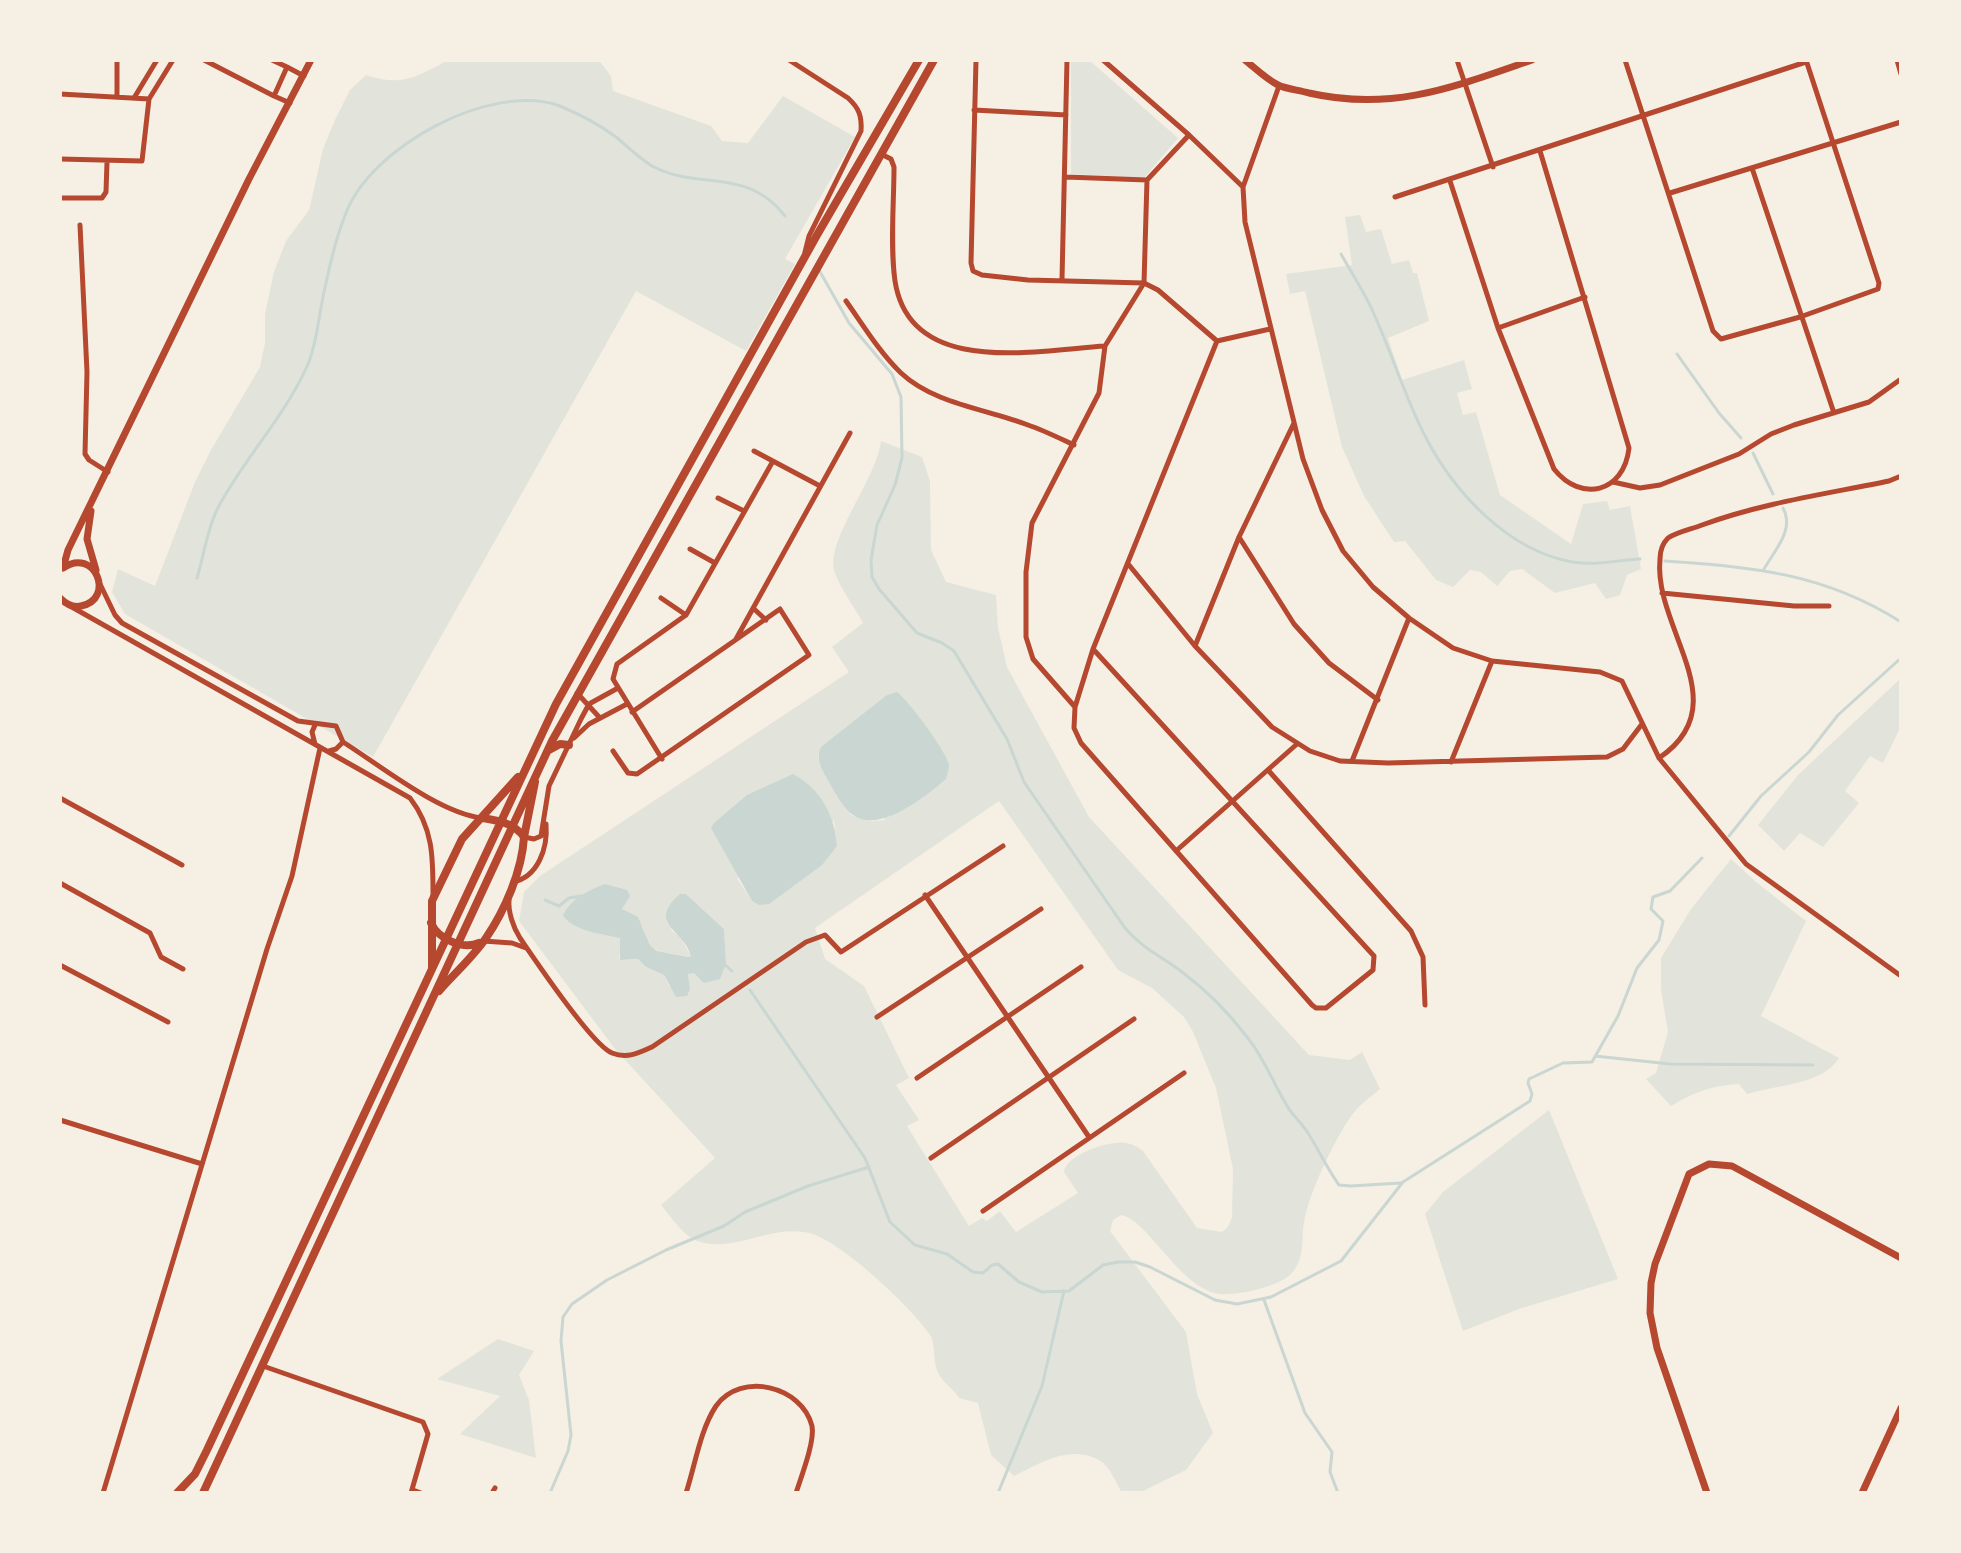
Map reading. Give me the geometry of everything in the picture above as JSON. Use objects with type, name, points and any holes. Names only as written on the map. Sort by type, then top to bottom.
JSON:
[{"type":"main road","points":[[177,1493],[195,1474],[207,1450],[556,704],[802,267],[817,235],[919,60]]},
{"type":"main road","points":[[203,1493],[547,750],[934,60]]},
{"type":"main road","points":[[547,750],[560,744],[570,743]]},
{"type":"main road","points":[[432,970],[430,921],[432,901],[462,839],[483,818],[526,766]]},
{"type":"main road","points":[[433,998],[483,941],[509,891],[521,859],[537,771]]},
{"type":"main road","points":[[483,818],[511,826],[524,837]]},
{"type":"main road","points":[[430,921],[436,931],[458,943],[468,946],[483,941]]},
{"type":"street","points":[[117,60],[117,97]]},
{"type":"street","points":[[134,98],[157,60]]},
{"type":"street","points":[[60,159],[107,162],[142,161],[149,99],[173,60]]},
{"type":"street","points":[[204,60],[290,103]]},
{"type":"street","points":[[272,60],[304,76]]},
{"type":"street","points":[[61,570],[68,550],[249,179],[311,60]]},
{"type":"street","points":[[789,60],[856,105],[862,121],[861,131],[809,236],[802,267]]},
{"type":"street","points":[[976,60],[971,263],[973,271],[982,275],[1028,280],[1062,279],[1144,283],[1158,290],[1217,341]]},
{"type":"street","points":[[1062,279],[1068,60]]},
{"type":"street","points":[[1103,60],[1189,135],[1243,187]]},
{"type":"street","points":[[1245,60],[1279,86],[1342,100],[1371,101],[1395,99],[1464,84],[1532,60]]},
{"type":"street","points":[[1457,60],[1493,167]]},
{"type":"street","points":[[1395,197],[1493,167],[1645,116],[1806,61],[1879,283],[1875,291],[1721,339],[1717,337],[1645,116],[1625,60]]},
{"type":"street","points":[[1897,60],[1901,74]]},
{"type":"street","points":[[274,96],[287,67]]},
{"type":"street","points":[[1279,86],[1243,187],[1245,222],[1303,459],[1322,510],[1343,551],[1373,587],[1409,618],[1453,648],[1492,661],[1600,672],[1622,681],[1659,758],[1746,864],[1900,974]]},
{"type":"street","points":[[60,94],[149,99]]},
{"type":"street","points":[[974,110],[1066,115]]},
{"type":"street","points":[[1670,193],[1901,122]]},
{"type":"street","points":[[1075,707],[1033,659],[1029,650],[1026,637],[1026,583],[1032,523],[1100,393],[1106,346],[1144,283],[1148,180],[1189,135]]},
{"type":"street","points":[[1449,181],[1498,328],[1554,469],[1563,481],[1578,489],[1593,490],[1613,482],[1624,466],[1629,448],[1540,151]]},
{"type":"street","points":[[881,154],[891,159],[894,167],[896,282],[909,317],[929,336],[952,348],[989,353],[1106,346]]},
{"type":"street","points":[[60,198],[102,198],[106,192],[107,162]]},
{"type":"street","points":[[1752,168],[1834,413]]},
{"type":"street","points":[[1066,177],[1148,180]]},
{"type":"street","points":[[80,225],[87,372],[85,454],[89,460],[108,472]]},
{"type":"street","points":[[1498,328],[1585,297]]},
{"type":"street","points":[[846,301],[886,357],[902,374],[920,387],[977,409],[1027,424],[1074,445]]},
{"type":"street","points":[[1217,341],[1270,329]]},
{"type":"street","points":[[1093,649],[1234,800],[1374,956],[1373,970],[1326,1008],[1316,1008],[1081,743],[1074,728],[1075,707],[1093,649],[1129,565],[1217,341]]},
{"type":"street","points":[[1613,482],[1640,488],[1660,485],[1739,454],[1771,434],[1869,402],[1901,379]]},
{"type":"street","points":[[1195,646],[1239,537],[1295,422]]},
{"type":"street","points":[[735,641],[850,433]]},
{"type":"street","points":[[754,451],[820,486]]},
{"type":"street","points":[[662,759],[618,688],[613,676],[617,664],[686,615],[773,461]]},
{"type":"street","points":[[1659,758],[1676,745],[1690,725],[1695,690],[1662,593],[1658,572],[1663,544],[1670,537],[1751,510],[1889,481],[1901,476]]},
{"type":"street","points":[[718,498],[744,511]]},
{"type":"street","points":[[93,502],[87,539],[99,579],[115,615],[122,623],[298,721],[336,726],[343,742],[440,804],[466,816],[483,818]]},
{"type":"street","points":[[1239,537],[1294,624],[1329,663],[1378,700]]},
{"type":"street","points":[[690,549],[715,563]]},
{"type":"street","points":[[61,570],[71,564],[81,563],[90,567],[99,579]]},
{"type":"street","points":[[1129,565],[1195,646],[1272,727],[1297,744],[1320,754],[1352,761],[1451,762],[1607,758],[1623,749],[1642,724]]},
{"type":"street","points":[[63,601],[82,606],[93,600],[99,579]]},
{"type":"street","points":[[1662,593],[1794,606],[1829,606]]},
{"type":"street","points":[[661,598],[686,615]]},
{"type":"street","points":[[63,601],[410,798],[416,806],[432,843],[432,901]]},
{"type":"street","points":[[753,608],[766,620]]},
{"type":"street","points":[[613,751],[630,775],[637,774],[662,759],[809,655],[780,609],[632,712]]},
{"type":"street","points":[[1352,761],[1409,618]]},
{"type":"street","points":[[1451,762],[1492,661]]},
{"type":"street","points":[[513,882],[527,877],[540,860],[545,843],[549,786],[589,704],[618,688]]},
{"type":"street","points":[[577,693],[600,718]]},
{"type":"street","points":[[570,743],[600,718],[627,704]]},
{"type":"street","points":[[103,1493],[267,949],[292,876],[318,746],[312,732],[315,725]]},
{"type":"street","points":[[329,751],[336,749],[343,742]]},
{"type":"street","points":[[1176,851],[1297,744]]},
{"type":"street","points":[[1268,770],[1411,931],[1423,957],[1425,1005]]},
{"type":"street","points":[[60,798],[182,865]]},
{"type":"street","points":[[524,837],[539,838],[545,819]]},
{"type":"street","points":[[509,891],[511,917],[520,938],[598,1044],[612,1053],[626,1056],[652,1047],[806,942],[825,935],[841,952],[1003,846]]},
{"type":"street","points":[[60,883],[150,933],[161,957],[183,969]]},
{"type":"street","points":[[925,896],[1089,1137]]},
{"type":"street","points":[[877,1017],[1041,909]]},
{"type":"street","points":[[483,941],[519,944],[530,951]]},
{"type":"street","points":[[60,964],[168,1022]]},
{"type":"street","points":[[917,1078],[1081,967]]},
{"type":"street","points":[[931,1158],[1134,1019]]},
{"type":"street","points":[[983,1211],[1184,1073]]},
{"type":"street","points":[[60,1120],[202,1164]]},
{"type":"street","points":[[1707,1493],[1657,1348],[1650,1313],[1651,1283],[1655,1264],[1689,1174],[1709,1164],[1732,1166],[1901,1258]]},
{"type":"street","points":[[263,1366],[423,1422],[428,1434],[412,1491],[421,1493]]},
{"type":"street","points":[[686,1493],[704,1436],[717,1405],[738,1390],[750,1386],[782,1391],[798,1404],[812,1427],[812,1439],[796,1493]]},
{"type":"street","points":[[1862,1493],[1901,1408]]},
{"type":"shaded area","points":[[448,60],[599,60],[611,76],[613,91],[711,126],[722,141],[748,143],[783,96],[855,137],[785,259],[795,264],[746,351],[636,291],[373,757],[125,614],[112,592],[118,569],[155,586],[195,482],[211,450],[260,367],[265,343],[265,314],[274,272],[286,241],[309,210],[323,149],[350,90],[366,75],[399,80],[418,75]]},
{"type":"shaded area","points":[[1071,60],[1089,60],[1178,138],[1144,178],[1071,174]]},
{"type":"shaded area","points":[[1360,215],[1366,232],[1381,229],[1392,264],[1409,260],[1413,273],[1417,273],[1429,321],[1388,338],[1402,380],[1464,360],[1472,389],[1457,393],[1463,415],[1476,412],[1500,495],[1571,544],[1583,504],[1607,501],[1610,510],[1630,506],[1641,569],[1627,575],[1620,595],[1606,599],[1595,583],[1555,593],[1522,569],[1510,571],[1497,586],[1481,572],[1470,570],[1453,587],[1436,580],[1405,541],[1394,542],[1364,496],[1342,447],[1305,291],[1290,294],[1286,274],[1352,265],[1345,217]]},
{"type":"shaded area","points":[[881,441],[922,457],[930,481],[931,550],[946,582],[996,595],[998,628],[1007,667],[1089,817],[1309,1055],[1350,1060],[1362,1052],[1380,1089],[1356,1110],[1334,1146],[1308,1205],[1300,1259],[1292,1273],[1277,1283],[1243,1293],[1214,1293],[1187,1276],[1142,1228],[1131,1220],[1121,1215],[1113,1220],[1110,1231],[1186,1332],[1197,1394],[1213,1433],[1186,1470],[1139,1493],[1122,1493],[1102,1462],[1080,1454],[1068,1454],[1046,1460],[1014,1476],[991,1455],[978,1403],[959,1398],[941,1377],[935,1364],[932,1338],[921,1323],[874,1276],[822,1238],[795,1231],[727,1244],[714,1244],[694,1240],[684,1232],[661,1205],[715,1158],[615,1049],[519,921],[524,892],[540,876],[849,672],[832,647],[863,623],[836,576],[834,557],[845,525],[878,456]],"holes":[[[821,748],[885,820],[871,821],[851,815],[818,758]],[[999,801],[1118,970],[1152,988],[1184,1017],[1193,1032],[1216,1088],[1233,1169],[1232,1217],[1228,1227],[1222,1232],[1197,1228],[1143,1151],[1124,1143],[1093,1148],[1077,1156],[1066,1166],[1064,1172],[1078,1193],[1016,1232],[1000,1211],[987,1221],[982,1218],[969,1226],[907,1126],[919,1120],[896,1085],[909,1078],[864,986],[825,959],[815,928]],[[834,821],[837,846],[759,905],[752,901],[737,878]],[[605,885],[625,912],[642,925],[650,945],[658,951],[688,957],[691,956],[680,937],[671,930],[686,894],[724,929],[726,963],[688,974],[690,989],[669,986],[664,975],[646,967],[638,959],[619,958],[620,938],[585,893]]]},
{"type":"shaded area","points":[[1901,678],[1901,726],[1883,763],[1870,756],[1845,791],[1859,803],[1823,847],[1800,833],[1784,851],[1758,825],[1798,775]]},
{"type":"shaded area","points":[[897,692],[918,715],[942,749],[949,765],[946,779],[902,810],[876,820],[864,820],[853,815],[840,800],[822,770],[819,752],[821,747],[887,695]]},
{"type":"shaded area","points":[[793,774],[811,787],[825,804],[833,824],[837,846],[822,865],[769,904],[759,905],[752,901],[711,828],[747,795]]},
{"type":"shaded area","points":[[1731,859],[1806,921],[1761,1016],[1839,1058],[1822,1074],[1798,1083],[1747,1094],[1739,1084],[1721,1086],[1696,1093],[1671,1106],[1646,1079],[1656,1073],[1668,1032],[1661,990],[1661,958],[1691,909]]},
{"type":"shaded area","points":[[605,884],[627,890],[630,896],[622,909],[638,917],[650,945],[657,951],[688,957],[691,956],[687,947],[670,926],[666,913],[670,904],[680,894],[686,894],[724,929],[726,963],[720,979],[704,983],[694,973],[688,974],[690,989],[687,996],[676,997],[664,975],[646,967],[638,959],[620,960],[620,938],[588,931],[567,920],[563,915],[575,900],[586,892]]},
{"type":"shaded area","points":[[1549,1110],[1618,1279],[1519,1309],[1463,1331],[1425,1214],[1443,1192]]},
{"type":"shaded area","points":[[498,1339],[534,1351],[519,1375],[529,1400],[536,1458],[460,1434],[500,1396],[437,1379]]},
{"type":"waterway","points":[[197,578],[209,531],[220,504],[289,401],[308,364],[333,255],[346,213],[360,188],[380,165],[436,125],[469,111],[501,103],[532,101],[560,106],[603,128],[652,166],[669,173],[738,185],[755,191],[770,201],[785,216]]},
{"type":"waterway","points":[[1341,254],[1363,291],[1381,329],[1425,436],[1451,478],[1485,516],[1526,545],[1572,562],[1598,563],[1640,559]]},
{"type":"waterway","points":[[819,270],[849,323],[892,374],[901,397],[902,458],[895,485],[877,525],[871,560],[872,577],[879,589],[917,633],[942,643],[954,651],[1007,739],[1024,782],[1125,928],[1145,947],[1200,986],[1240,1028],[1259,1054],[1288,1108],[1306,1130],[1339,1185],[1401,1183]]},
{"type":"waterway","points":[[1677,354],[1719,413],[1741,438]]},
{"type":"waterway","points":[[1753,453],[1773,494]]},
{"type":"waterway","points":[[1764,569],[1785,532],[1787,524],[1783,508]]},
{"type":"waterway","points":[[1665,561],[1728,566],[1787,575],[1844,593],[1901,622]]},
{"type":"waterway","points":[[1729,836],[1761,796],[1809,752],[1838,715],[1901,658]]},
{"type":"waterway","points":[[750,990],[865,1158],[890,1222],[915,1245],[947,1254],[973,1272],[983,1273],[992,1265],[998,1264],[1019,1282],[1042,1292],[1069,1291],[1103,1265],[1135,1262],[1150,1267],[1215,1300],[1237,1304],[1271,1297],[1341,1261],[1403,1182],[1530,1101],[1532,1094],[1529,1079],[1563,1063],[1592,1062],[1618,1016],[1637,968],[1659,940],[1663,921],[1651,909],[1653,897],[1670,891],[1702,858]]},
{"type":"waterway","points":[[545,900],[559,906],[569,898],[581,896]]},
{"type":"waterway","points":[[723,963],[732,971]]},
{"type":"waterway","points":[[1595,1056],[1670,1064],[1813,1065]]},
{"type":"waterway","points":[[550,1493],[568,1451],[571,1435],[561,1341],[563,1317],[572,1304],[607,1280],[666,1250],[724,1226],[745,1212],[808,1186],[869,1167]]},
{"type":"waterway","points":[[998,1493],[1042,1386],[1064,1291]]},
{"type":"waterway","points":[[1264,1300],[1305,1413],[1332,1452],[1330,1472],[1338,1493]]}]
